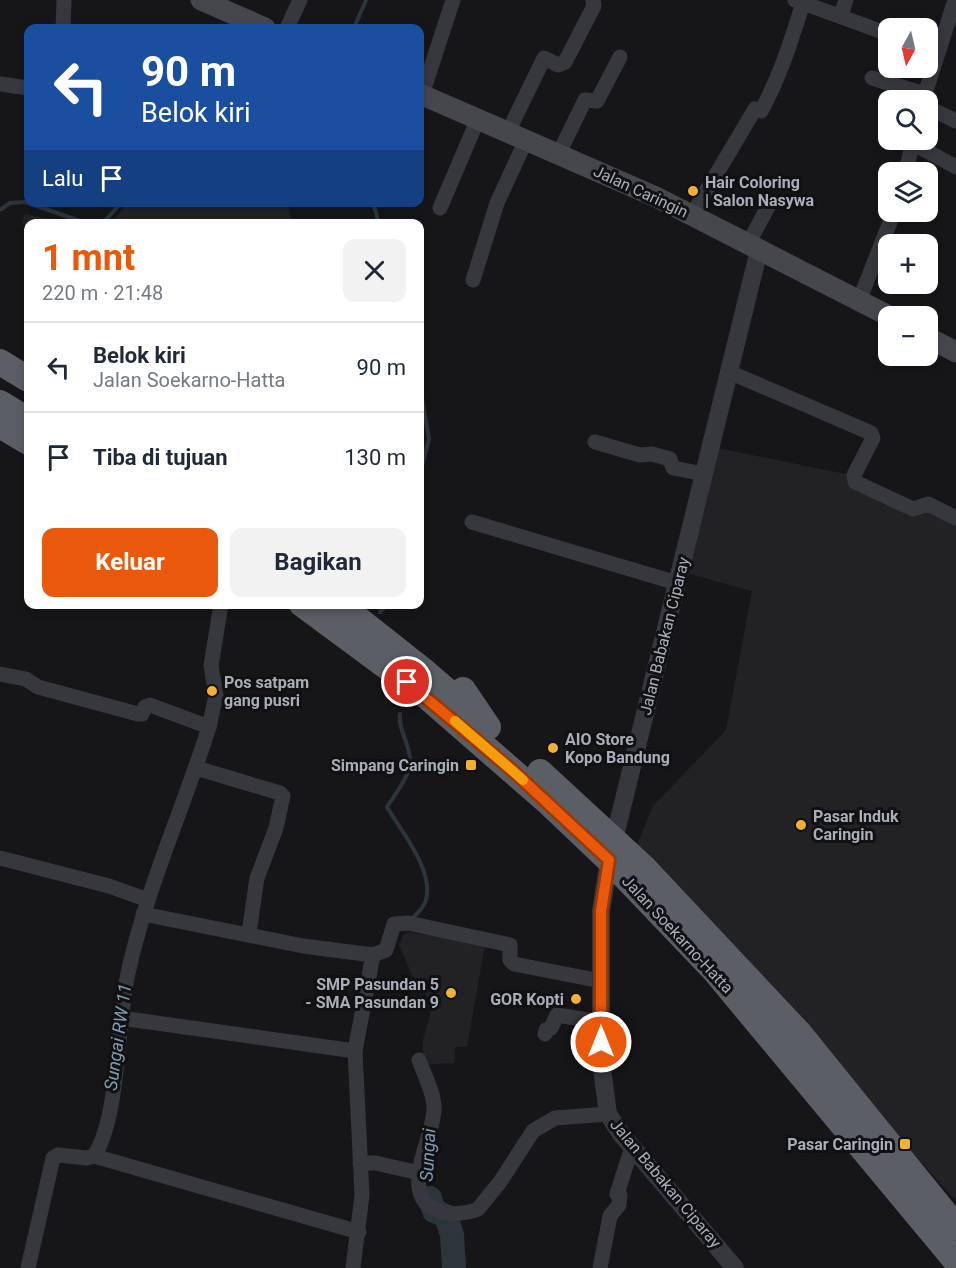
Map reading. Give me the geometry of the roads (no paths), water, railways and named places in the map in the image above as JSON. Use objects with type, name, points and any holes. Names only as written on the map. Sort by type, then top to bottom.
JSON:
[{"type":"highway","points":[[0,362],[24,377]]},
{"type":"highway","points":[[0,383],[24,397]]},
{"type":"highway","points":[[0,403],[24,418]]},
{"type":"highway","points":[[0,425],[24,440]]},
{"type":"highway","name":"Jalan Soekarno-Hatta","points":[[309,609],[425,695],[703,929],[799,1033],[956,1227]]},
{"type":"highway","name":"Jalan Soekarno-Hatta","points":[[345,609],[425,672],[488,727],[611,850],[799,1069],[956,1261]]},
{"type":"highway","name":"Jalan Soekarno-Hatta","points":[[362,609],[464,691],[488,727]]},
{"type":"main road","points":[[201,0],[256,24]]},
{"type":"main road","name":"Jalan Caringin","points":[[424,96],[559,153],[692,215],[878,310]]},
{"type":"main road","points":[[938,343],[956,352]]},
{"type":"street","points":[[63,24],[64,0]]},
{"type":"street","points":[[289,24],[300,0]]},
{"type":"street","points":[[424,86],[453,0]]},
{"type":"street","points":[[473,280],[517,136],[544,58],[558,65],[563,64],[594,6],[593,0]]},
{"type":"street","points":[[841,15],[846,0]]},
{"type":"street","points":[[692,215],[755,110],[761,111],[770,94],[782,69],[799,1],[878,30]]},
{"type":"street","points":[[938,38],[955,3]]},
{"type":"street","points":[[559,153],[585,100],[597,101],[620,57]]},
{"type":"street","points":[[872,78],[901,90]]},
{"type":"street","points":[[0,84],[24,87]]},
{"type":"street","points":[[938,109],[956,121]]},
{"type":"street","points":[[440,208],[478,119]]},
{"type":"street","points":[[928,150],[956,167]]},
{"type":"street","points":[[753,247],[769,205]]},
{"type":"street","points":[[859,301],[890,222]]},
{"type":"street","name":"Jalan Babakan Ciparay","points":[[735,1268],[721,1260],[608,1114],[602,1070],[601,905],[611,850],[729,372],[753,247]]},
{"type":"street","points":[[729,372],[871,433],[873,438],[854,475],[855,482],[913,509],[928,504],[956,518]]},
{"type":"street","points":[[595,442],[640,455],[652,454],[672,459],[673,468],[704,474]]},
{"type":"street","points":[[472,522],[677,583]]},
{"type":"street","points":[[94,1156],[107,1130],[127,978],[146,907],[209,726],[216,695],[211,666],[220,609]]},
{"type":"street","points":[[0,674],[26,679],[38,687],[138,714],[142,714],[145,706],[150,705],[209,726]]},
{"type":"street","points":[[196,768],[283,796],[276,828],[258,878],[249,933]]},
{"type":"street","points":[[0,858],[109,886],[146,907],[303,946],[373,955],[386,950],[392,926],[400,922],[510,945],[510,960],[514,964],[601,981]]},
{"type":"street","points":[[352,1268],[359,1232],[362,1195],[355,1051],[373,955]]},
{"type":"street","points":[[545,1034],[546,1030],[551,1028],[557,1015],[601,1022]]},
{"type":"street","points":[[121,1018],[355,1051]]},
{"type":"street","points":[[419,1060],[434,1109],[419,1173],[419,1192],[431,1206],[446,1213],[473,1212],[478,1209],[500,1182],[533,1131],[555,1118],[608,1114]]},
{"type":"street","points":[[600,1268],[610,1216],[619,1205],[620,1195],[617,1194],[632,1147]]},
{"type":"street","points":[[28,1268],[53,1158],[58,1155],[87,1158],[94,1156],[359,1232]]},
{"type":"street","points":[[360,1163],[376,1163],[419,1173]]},
{"type":"waterway","points":[[356,24],[366,0]]},
{"type":"waterway","points":[[0,210],[10,203],[24,202]]},
{"type":"waterway","points":[[40,207],[74,219]]},
{"type":"waterway","points":[[107,219],[117,207]]},
{"type":"waterway","points":[[374,207],[378,219]]},
{"type":"waterway","points":[[424,410],[429,439],[424,458]]},
{"type":"waterway","points":[[380,612],[383,609]]},
{"type":"waterway","points":[[400,714],[410,766],[402,784],[387,807],[415,851],[425,876],[426,900],[412,919]]},
{"type":"waterway","points":[[430,1198],[434,1211],[446,1216],[452,1235],[454,1268]]},
{"type":"place","name":"Hair Coloring | Salon Nasywa","points":[[693,191]]},
{"type":"place","name":"Pos satpam gang pusri","points":[[212,691]]},
{"type":"place","name":"AIO Store Kopo Bandung","points":[[553,748]]},
{"type":"place","name":"Simpang Caringin","points":[[471,765]]},
{"type":"place","name":"Pasar Induk Caringin","points":[[801,825]]},
{"type":"place","name":"SMP Pasundan 5 - SMA Pasundan 9","points":[[451,993]]},
{"type":"place","name":"GOR Kopti","points":[[576,999]]},
{"type":"place","name":"Pasar Caringin","points":[[905,1144]]},
{"type":"water label","name":"Sungai RW 11","points":[[118,1037]]},
{"type":"water label","name":"Sungai","points":[[428,1155]]}]
